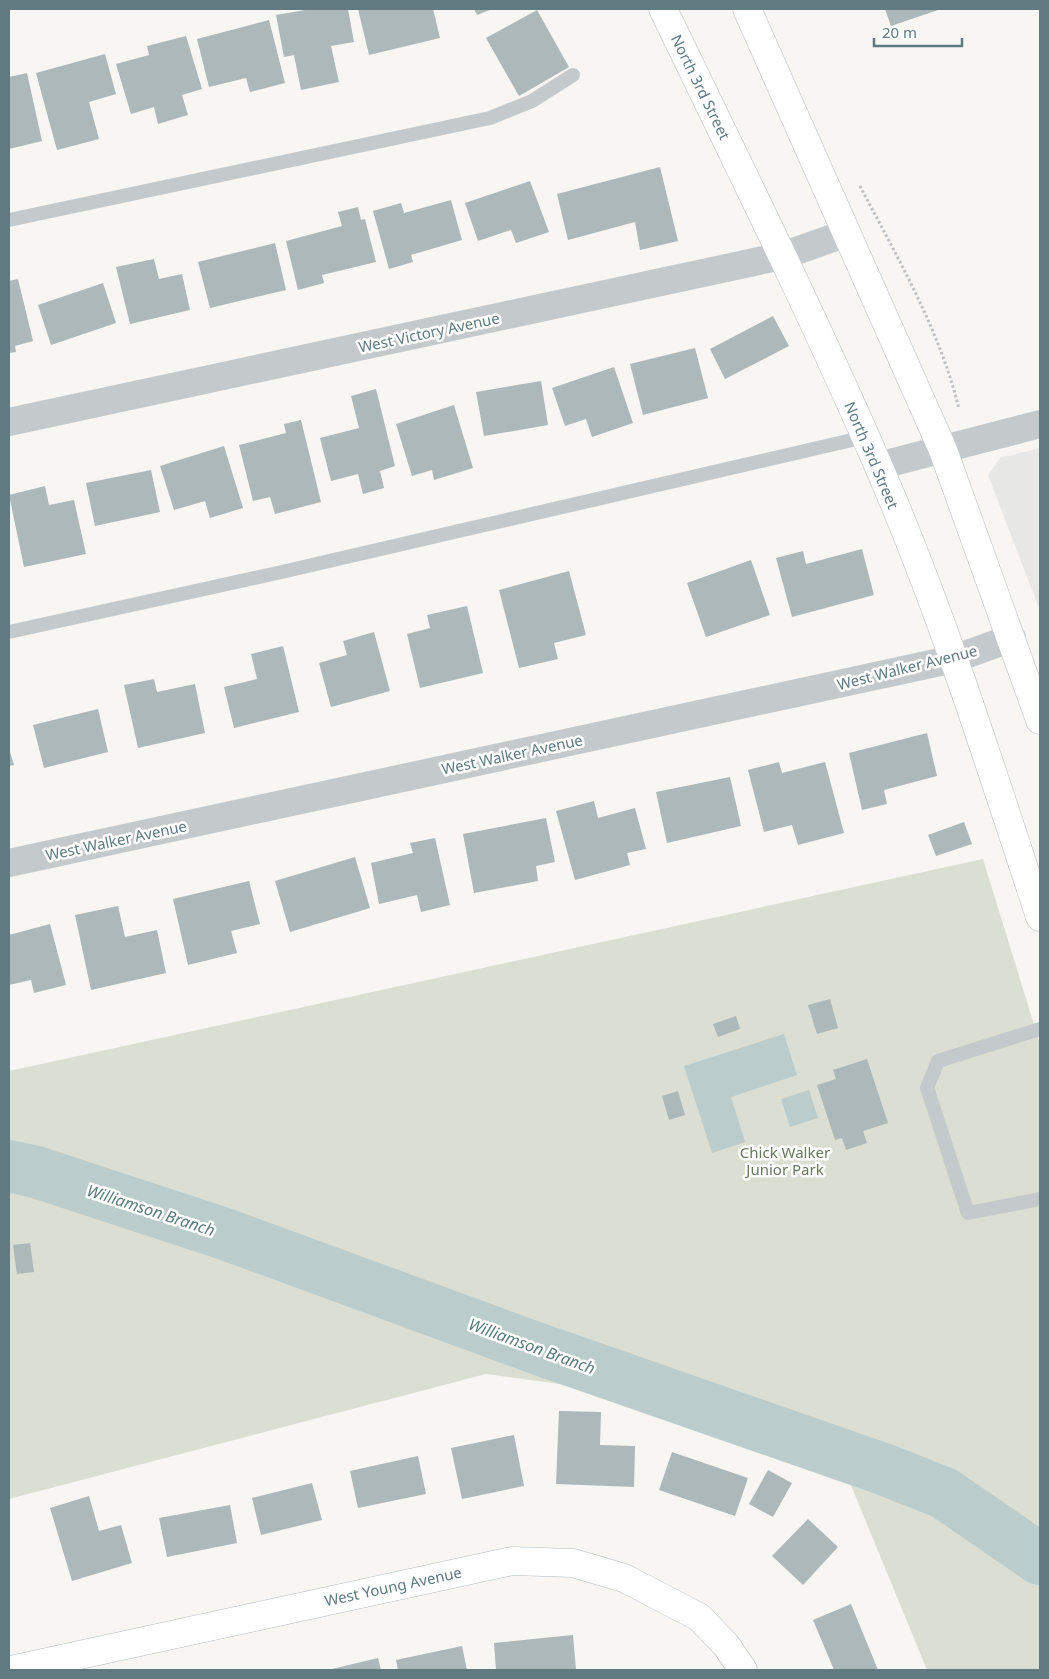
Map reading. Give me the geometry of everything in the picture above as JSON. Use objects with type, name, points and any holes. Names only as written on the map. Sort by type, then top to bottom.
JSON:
[{"type":"main road","name":"North 3rd Street","points":[[663,9],[782,256],[878,466],[954,659],[1040,917]]},
{"type":"main road","points":[[747,9],[943,450],[1040,720]]},
{"type":"main road","name":"West Young Avenue","points":[[13,1670],[512,1561],[573,1563],[624,1578],[699,1617],[726,1645],[743,1670]]},
{"type":"street","name":"West Victory Avenue","points":[[9,422],[782,256],[847,233]]},
{"type":"street","points":[[878,466],[1040,424]]},
{"type":"street","name":"West Walker Avenue","points":[[9,863],[954,659],[1012,638]]},
{"type":"street","points":[[9,1653],[13,1670]]},
{"type":"lane","points":[[9,220],[490,118],[532,101],[573,75]]},
{"type":"lane","points":[[9,632],[305,567],[865,437]]},
{"type":"lane","points":[[1040,1029],[938,1061],[927,1088],[968,1213],[1040,1199]]},
{"type":"path","points":[[855,181],[908,277],[951,377],[959,409]]},
{"type":"shaded area","points":[[1040,448],[1040,611],[988,475],[1000,458]]},
{"type":"shaded area","points":[[784,1034],[797,1075],[731,1097],[745,1142],[712,1153],[684,1066]]},
{"type":"shaded area","points":[[809,1090],[818,1118],[790,1127],[781,1099]]},
{"type":"green space","name":"Chick Walker Junior Park","points":[[983,859],[1040,1044],[1040,1670],[927,1670],[850,1483],[727,1407],[486,1374],[9,1499],[9,1071]]},
{"type":"building","points":[[311,9],[348,9],[354,42],[331,46],[339,82],[301,90],[294,55],[284,57],[276,15]]},
{"type":"building","points":[[358,9],[433,9],[440,38],[369,55]]},
{"type":"building","points":[[474,9],[492,9],[477,15]]},
{"type":"building","points":[[885,9],[941,9],[891,26]]},
{"type":"building","points":[[537,10],[569,67],[519,96],[486,38]]},
{"type":"building","points":[[269,20],[285,83],[250,92],[246,78],[209,87],[197,39]]},
{"type":"building","points":[[186,36],[202,89],[182,95],[188,115],[158,124],[154,107],[131,114],[116,64],[149,55],[147,46]]},
{"type":"building","points":[[105,54],[116,94],[89,102],[99,139],[57,150],[36,73]]},
{"type":"building","points":[[27,73],[42,141],[9,149],[9,77]]},
{"type":"building","points":[[660,167],[678,241],[640,250],[635,222],[568,240],[557,194]]},
{"type":"building","points":[[530,181],[549,232],[516,243],[511,230],[478,241],[465,203]]},
{"type":"building","points":[[451,200],[462,240],[411,255],[413,262],[389,269],[373,211],[401,203],[404,213]]},
{"type":"building","points":[[358,207],[361,220],[365,219],[376,262],[322,275],[324,283],[298,290],[286,241],[342,226],[338,212]]},
{"type":"building","points":[[275,243],[286,290],[210,308],[198,262]]},
{"type":"building","points":[[154,259],[159,279],[182,274],[190,310],[130,324],[116,267]]},
{"type":"building","points":[[18,279],[33,341],[15,346],[16,352],[9,353],[9,281]]},
{"type":"building","points":[[103,283],[116,323],[51,345],[38,305]]},
{"type":"building","points":[[773,316],[789,346],[725,379],[710,349]]},
{"type":"building","points":[[695,348],[708,398],[643,415],[630,364]]},
{"type":"building","points":[[614,367],[633,423],[592,437],[586,419],[565,426],[552,388]]},
{"type":"building","points":[[541,381],[548,425],[484,436],[476,392]]},
{"type":"building","points":[[376,389],[395,466],[380,471],[384,488],[363,494],[358,474],[331,481],[320,438],[359,428],[351,396]]},
{"type":"building","points":[[454,405],[473,468],[434,480],[432,470],[412,476],[396,424]]},
{"type":"building","points":[[301,420],[321,502],[275,514],[270,497],[253,501],[239,445],[286,433],[284,424]]},
{"type":"building","points":[[224,446],[243,508],[210,518],[205,501],[174,510],[160,466]]},
{"type":"building","points":[[151,470],[160,512],[95,526],[86,483]]},
{"type":"building","points":[[45,486],[49,505],[74,500],[86,554],[24,567],[9,495]]},
{"type":"building","points":[[862,549],[874,595],[792,617],[776,558],[803,551],[806,564]]},
{"type":"building","points":[[751,560],[770,615],[706,637],[687,583]]},
{"type":"building","points":[[569,571],[586,635],[554,643],[558,659],[519,668],[499,590]]},
{"type":"building","points":[[467,606],[483,673],[420,688],[407,634],[430,628],[427,615]]},
{"type":"building","points":[[374,632],[390,691],[331,707],[319,663],[347,655],[343,641]]},
{"type":"building","points":[[283,646],[299,712],[234,728],[224,687],[257,679],[251,654]]},
{"type":"building","points":[[154,679],[157,692],[195,684],[205,733],[138,748],[124,685]]},
{"type":"building","points":[[98,709],[108,752],[44,768],[33,725]]},
{"type":"building","points":[[927,733],[937,776],[884,790],[887,804],[862,810],[849,753]]},
{"type":"building","points":[[9,749],[14,765],[9,766]]},
{"type":"building","points":[[779,762],[782,773],[825,762],[844,833],[798,845],[792,825],[764,832],[748,770]]},
{"type":"building","points":[[730,777],[741,826],[667,843],[656,792]]},
{"type":"building","points":[[594,801],[598,818],[635,808],[646,849],[627,853],[630,865],[575,880],[556,811]]},
{"type":"building","points":[[546,818],[555,862],[536,866],[538,881],[474,893],[463,834]]},
{"type":"building","points":[[964,822],[972,844],[936,856],[928,835]]},
{"type":"building","points":[[435,838],[450,905],[421,912],[417,895],[379,904],[371,863],[413,853],[410,843]]},
{"type":"building","points":[[355,857],[370,908],[290,932],[275,881]]},
{"type":"building","points":[[249,881],[260,924],[231,931],[237,953],[188,965],[173,899]]},
{"type":"building","points":[[118,906],[125,937],[157,930],[166,973],[91,990],[75,915]]},
{"type":"building","points":[[50,924],[66,985],[34,993],[31,980],[9,985],[9,935]]},
{"type":"building","points":[[830,999],[838,1028],[817,1034],[808,1005]]},
{"type":"building","points":[[736,1016],[740,1029],[718,1037],[713,1024]]},
{"type":"building","points":[[867,1059],[888,1123],[863,1131],[867,1143],[846,1150],[842,1138],[835,1140],[817,1085],[836,1079],[833,1070]]},
{"type":"building","points":[[678,1091],[685,1115],[669,1120],[662,1096]]},
{"type":"building","points":[[30,1243],[34,1272],[17,1274],[13,1245]]},
{"type":"building","points":[[559,1411],[601,1412],[600,1445],[635,1446],[634,1487],[556,1484]]},
{"type":"building","points":[[514,1435],[524,1486],[462,1499],[451,1448]]},
{"type":"building","points":[[672,1452],[748,1478],[735,1516],[659,1490]]},
{"type":"building","points":[[418,1456],[426,1494],[358,1508],[350,1471]]},
{"type":"building","points":[[768,1470],[792,1483],[773,1517],[749,1504]]},
{"type":"building","points":[[312,1483],[322,1520],[261,1535],[252,1498]]},
{"type":"building","points":[[89,1496],[99,1531],[121,1525],[132,1563],[72,1581],[50,1508]]},
{"type":"building","points":[[230,1505],[237,1543],[167,1557],[159,1518]]},
{"type":"building","points":[[808,1519],[838,1547],[803,1585],[772,1556]]},
{"type":"building","points":[[851,1604],[878,1670],[834,1670],[813,1620]]},
{"type":"building","points":[[573,1635],[576,1670],[496,1670],[494,1643]]},
{"type":"building","points":[[462,1646],[467,1670],[398,1670],[396,1660]]},
{"type":"building","points":[[378,1658],[381,1670],[328,1670]]},
{"type":"waterway","name":"Williamson Branch","points":[[9,1166],[36,1172],[225,1234],[533,1347],[886,1470],[944,1493],[1040,1559]]}]
